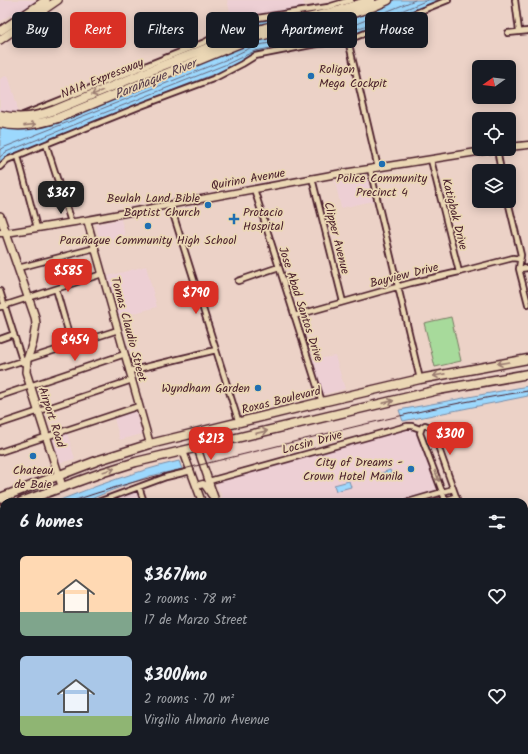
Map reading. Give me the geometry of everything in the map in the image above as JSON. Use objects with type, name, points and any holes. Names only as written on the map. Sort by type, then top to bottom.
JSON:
[{"type":"highway","name":"NAIA Expressway","points":[[0,115],[20,118],[39,116],[238,36],[265,28],[338,11],[371,0]]},
{"type":"highway","name":"NAIA Expressway","points":[[0,123],[27,125],[58,118],[255,37],[341,17],[388,0]]},
{"type":"highway","name":"Roxas Boulevard","points":[[0,498],[99,460],[150,444],[420,379],[528,359]]},
{"type":"highway","points":[[30,498],[130,464],[197,447],[438,390],[528,374]]},
{"type":"main road","points":[[0,31],[46,0]]},
{"type":"main road","points":[[0,40],[58,0]]},
{"type":"main road","points":[[516,146],[528,145]]},
{"type":"main road","name":"Quirino Avenue","points":[[2,234],[87,220],[312,178],[472,153]]},
{"type":"main road","name":"Airport Road","points":[[0,216],[2,234],[18,268],[35,317],[36,324],[33,342],[25,360],[26,372],[62,486]]},
{"type":"main road","name":"Tomas Claudio Street","points":[[87,220],[150,444]]},
{"type":"main road","points":[[197,447],[215,498]]},
{"type":"main road","points":[[183,451],[200,498]]},
{"type":"main road","points":[[196,486],[203,484],[205,485],[213,498]]},
{"type":"street","points":[[0,123],[206,42],[245,20],[328,7],[351,0]]},
{"type":"street","points":[[357,36],[448,0]]},
{"type":"street","points":[[515,0],[519,31]]},
{"type":"street","points":[[508,33],[528,31]]},
{"type":"street","points":[[0,167],[7,160],[141,106],[213,79],[255,56],[296,48]]},
{"type":"street","points":[[350,48],[378,168]]},
{"type":"street","points":[[46,144],[71,222]]},
{"type":"street","points":[[18,156],[37,228]]},
{"type":"street","name":"Katigbak Drive","points":[[431,160],[459,272]]},
{"type":"street","points":[[370,169],[420,379]]},
{"type":"street","name":"Clipper Avenue","points":[[312,178],[343,302]]},
{"type":"street","name":"Jose Abad Santos Drive","points":[[254,189],[322,402]]},
{"type":"street","points":[[170,204],[239,423]]},
{"type":"street","points":[[510,208],[520,255],[519,269],[528,304]]},
{"type":"street","points":[[18,268],[95,248]]},
{"type":"street","name":"Bayview Drive","points":[[294,316],[412,283],[513,258],[520,259]]},
{"type":"street","points":[[238,281],[279,268]]},
{"type":"street","points":[[519,269],[528,268]]},
{"type":"street","points":[[2,306],[102,274]]},
{"type":"street","points":[[56,288],[72,345]]},
{"type":"street","points":[[0,291],[2,306],[25,360]]},
{"type":"street","points":[[0,368],[118,330]]},
{"type":"street","points":[[0,338],[14,334]]},
{"type":"street","points":[[129,371],[216,350]]},
{"type":"street","points":[[0,396],[124,354]]},
{"type":"street","points":[[0,424],[132,380]]},
{"type":"street","points":[[0,452],[139,406]]},
{"type":"street","name":"Locsin Drive","points":[[209,481],[407,426],[420,429],[425,425],[430,426],[432,429],[453,489]]},
{"type":"street","points":[[420,429],[420,433],[445,498]]},
{"type":"street","points":[[109,498],[166,477],[191,471]]},
{"type":"street","points":[[139,487],[143,498]]},
{"type":"street","points":[[422,498],[453,489],[456,497]]},
{"type":"shaded area","points":[[0,0],[37,0],[20,12],[12,12],[12,18],[10,15],[0,22]]},
{"type":"shaded area","points":[[227,0],[303,0],[305,8],[259,14],[259,12],[230,12]]},
{"type":"shaded area","points":[[8,75],[17,105],[17,113],[0,119],[0,79]]},
{"type":"shaded area","points":[[367,176],[373,201],[341,208],[335,181]]},
{"type":"shaded area","points":[[121,219],[125,235],[100,241],[96,224]]},
{"type":"shaded area","points":[[146,266],[157,307],[119,317],[108,276]]},
{"type":"shaded area","points":[[335,356],[345,389],[322,395],[310,360]]},
{"type":"shaded area","points":[[135,409],[142,434],[120,440],[113,415]]},
{"type":"shaded area","points":[[413,421],[440,498],[222,498],[214,477]]},
{"type":"shaded area","points":[[67,433],[75,459],[58,463],[51,438]]},
{"type":"shaded area","points":[[138,489],[141,498],[115,498]]},
{"type":"green space","points":[[451,317],[461,361],[435,367],[424,323]]},
{"type":"water","points":[[357,0],[439,0],[410,12],[365,12],[365,30],[357,34],[357,12],[310,12],[339,7]]},
{"type":"water","name":"Parañaque River","points":[[267,19],[267,48],[293,48],[256,55],[229,68],[8,156],[0,162],[0,128],[206,45],[206,48],[259,48],[259,21]]},
{"type":"water","points":[[528,386],[528,396],[403,421],[399,410]]},
{"type":"water","points":[[179,461],[182,469],[150,476],[93,498],[65,498],[116,479]]},
{"type":"water","points":[[390,470],[392,476],[378,480],[376,475]]},
{"type":"water","points":[[349,481],[351,487],[336,491],[334,485]]},
{"type":"tram line","points":[[82,498],[144,479],[365,424],[462,402],[528,391]]},
{"type":"place","name":"Roligon Mega Cockpit","points":[[311,76]]},
{"type":"place","name":"Police Community Precinct 4","points":[[382,164]]},
{"type":"place","name":"Beulah Land Bible Baptist Church","points":[[208,205]]},
{"type":"place","name":"Protacio Hospital","points":[[234,219]]},
{"type":"place","name":"Parañaque Community High School","points":[[148,226]]},
{"type":"place","name":"Wyndham Garden","points":[[258,388]]},
{"type":"place","name":"Chateau de Baie","points":[[33,456]]},
{"type":"place","name":"City of Dreams - Crown Hotel Manila","points":[[411,469]]}]
